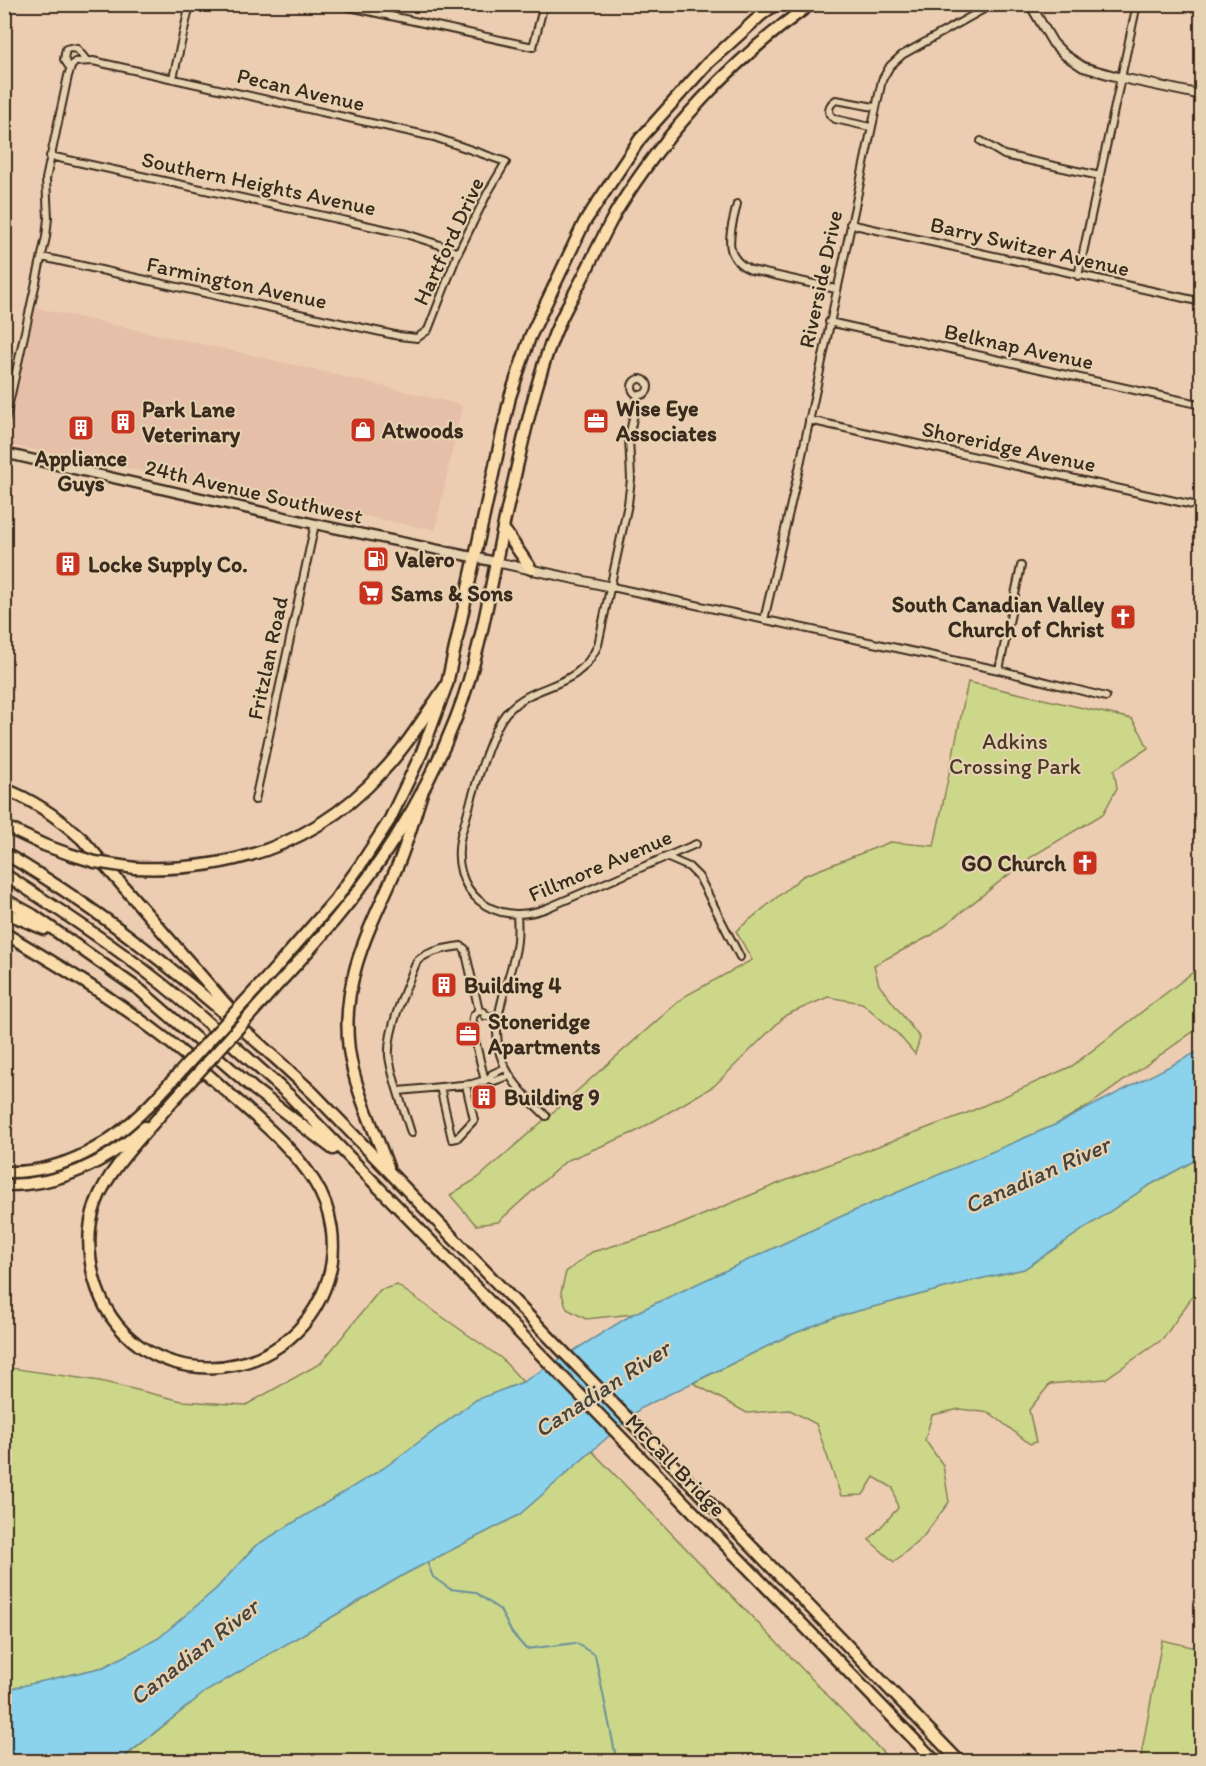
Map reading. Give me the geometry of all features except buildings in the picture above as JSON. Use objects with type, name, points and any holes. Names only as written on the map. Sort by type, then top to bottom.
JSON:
[{"type":"highway","points":[[4,1172],[57,1166],[95,1150],[139,1117],[335,900],[389,821],[422,752],[447,684],[510,398],[530,337],[584,223],[647,131],[708,63],[776,4]]},
{"type":"highway","points":[[4,933],[67,970],[167,1040],[258,1120],[298,1160],[314,1181],[330,1218],[333,1237],[330,1270],[324,1293],[313,1313],[291,1338],[276,1349],[249,1362],[212,1368],[183,1365],[168,1360],[138,1344],[106,1309],[98,1292],[90,1258],[89,1238],[96,1204],[103,1188],[118,1167],[169,1105],[279,984],[322,937],[362,888],[406,822],[444,746],[464,694],[476,653],[530,414],[560,320],[616,213],[660,148],[718,82],[811,4]]},
{"type":"highway","points":[[503,528],[531,569]]},
{"type":"highway","points":[[4,826],[69,855],[95,862],[135,868],[175,869],[225,862],[262,852],[302,835],[349,803],[382,772],[447,684]]},
{"type":"highway","points":[[4,789],[38,805],[60,819],[82,839],[261,1044]]},
{"type":"highway","points":[[390,1173],[356,1079],[349,1050],[348,1012],[357,957],[398,864],[422,793]]},
{"type":"highway","points":[[4,853],[102,916],[152,953],[261,1044]]},
{"type":"highway","points":[[4,874],[112,947],[208,1022],[290,1096],[362,1170]]},
{"type":"highway","points":[[4,899],[20,906],[141,991],[254,1089],[362,1170]]},
{"type":"highway","points":[[4,912],[37,926],[109,968]]},
{"type":"highway","name":"McCall Bridge","points":[[261,1044],[313,1093],[960,1761]]},
{"type":"highway","points":[[4,1185],[41,1182],[87,1168],[108,1156],[138,1133],[169,1105]]},
{"type":"highway","name":"McCall Bridge","points":[[362,1170],[936,1761]]},
{"type":"main road","name":"24th Avenue Southwest","points":[[4,453],[315,524],[496,562]]},
{"type":"street","points":[[173,78],[190,4]]},
{"type":"street","points":[[336,4],[533,47],[544,4]]},
{"type":"street","name":"Riverside Drive","points":[[764,620],[809,420],[874,107],[885,73],[902,54],[993,4]]},
{"type":"street","points":[[1030,4],[1047,36],[1065,56],[1083,67],[1202,95]]},
{"type":"street","points":[[1078,276],[1137,4]]},
{"type":"street","name":"Pecan Avenue","points":[[86,60],[77,49],[70,48],[63,56],[70,68],[75,62],[86,60],[173,78],[434,137],[506,162]]},
{"type":"street","points":[[4,426],[42,257],[47,228],[46,179],[70,68]]},
{"type":"street","points":[[870,127],[835,119],[830,116],[830,104],[836,100],[874,107]]},
{"type":"street","points":[[981,141],[1004,155],[1100,176]]},
{"type":"street","name":"Southern Heights Avenue","points":[[50,156],[406,234],[458,253]]},
{"type":"street","name":"Hartford Drive","points":[[423,335],[430,325],[458,253],[506,162]]},
{"type":"street","points":[[737,204],[730,237],[732,254],[739,264],[751,270],[836,289]]},
{"type":"street","name":"Barry Switzer Avenue","points":[[850,224],[1202,302]]},
{"type":"street","name":"Farmington Avenue","points":[[42,257],[399,336],[417,338],[423,335]]},
{"type":"street","name":"Belknap Avenue","points":[[829,322],[1202,405]]},
{"type":"street","points":[[546,1116],[509,1076],[499,1044],[498,1013],[515,953],[518,915],[493,910],[470,892],[458,864],[458,852],[461,835],[499,724],[513,706],[529,696],[569,679],[591,659],[600,638],[630,491],[629,437],[638,395]]},
{"type":"street","name":"Shoreridge Avenue","points":[[809,420],[1202,507]]},
{"type":"street","name":"Fritzlan Road","points":[[255,800],[315,524]]},
{"type":"street","points":[[496,562],[999,670],[1106,697]]},
{"type":"street","points":[[999,670],[1021,566]]},
{"type":"street","name":"Fillmore Avenue","points":[[518,915],[537,912],[696,844]]},
{"type":"street","points":[[666,857],[689,867],[699,877],[740,957]]},
{"type":"street","points":[[411,1133],[389,1058],[389,1045],[393,1027],[417,961],[423,955],[449,948],[460,946],[465,949],[482,1012]]},
{"type":"street","points":[[487,1080],[475,1040],[476,1029],[472,1024],[472,1018],[475,1013],[487,1010],[498,1013]]},
{"type":"street","points":[[487,1080],[492,1074],[505,1068]]},
{"type":"street","points":[[399,1091],[466,1085],[487,1080],[494,1081],[509,1076]]},
{"type":"street","points":[[440,1087],[452,1139],[457,1138],[474,1120],[466,1085]]},
{"type":"shaded area","points":[[32,307],[256,356],[462,405],[435,530],[5,444]]},
{"type":"green space","name":"Adkins Crossing Park","points":[[968,682],[1132,719],[1148,748],[1114,770],[1117,788],[1103,814],[1031,857],[932,935],[874,965],[879,985],[920,1038],[915,1054],[898,1034],[862,1003],[828,997],[786,1015],[714,1086],[635,1132],[566,1161],[498,1222],[476,1225],[450,1195],[478,1178],[685,996],[752,960],[736,931],[803,876],[890,842],[934,846]]},
{"type":"green space","points":[[1201,966],[1201,1026],[1088,1106],[1057,1124],[840,1217],[633,1314],[586,1319],[567,1309],[561,1292],[566,1272],[592,1252],[667,1230],[782,1182],[967,1113],[1072,1066]]},
{"type":"green space","points":[[1201,1157],[1201,1284],[1163,1339],[1105,1379],[1050,1384],[1029,1410],[1036,1442],[1030,1444],[990,1413],[960,1409],[932,1415],[925,1440],[943,1465],[949,1502],[923,1537],[894,1562],[869,1540],[898,1508],[893,1488],[874,1477],[863,1495],[841,1496],[816,1424],[790,1410],[747,1413],[693,1383],[788,1336],[835,1317],[1024,1269],[1148,1186]]},
{"type":"green space","points":[[397,1285],[501,1358],[523,1382],[476,1400],[384,1468],[255,1546],[216,1589],[159,1638],[104,1667],[5,1690],[4,1367],[100,1381],[182,1401],[246,1405],[321,1363],[380,1290]]},
{"type":"green space","points":[[592,1451],[891,1761],[119,1762],[205,1692],[405,1574],[519,1515]]},
{"type":"green space","points":[[1162,1640],[1201,1649],[1201,1761],[1140,1761]]},
{"type":"water","name":"Canadian River","points":[[1201,1050],[1201,1157],[1148,1186],[1024,1269],[835,1317],[788,1336],[641,1408],[519,1515],[405,1574],[205,1692],[119,1761],[5,1761],[4,1690],[104,1667],[159,1638],[216,1589],[255,1546],[384,1468],[476,1400],[523,1382],[633,1314],[840,1217],[1057,1124]]},
{"type":"waterway","points":[[427,1562],[433,1577],[450,1589],[475,1592],[500,1610],[512,1633],[526,1649],[576,1643],[595,1655],[617,1762]]},
{"type":"place","name":"Wise Eye Associates","points":[[596,421]]},
{"type":"place","name":"Park Lane Veterinary","points":[[123,422]]},
{"type":"place","name":"Appliance Guys","points":[[81,428]]},
{"type":"place","name":"Atwoods","points":[[363,430]]},
{"type":"place","name":"Valero","points":[[376,559]]},
{"type":"place","name":"Locke Supply Co.","points":[[68,564]]},
{"type":"place","name":"Sams & Sons","points":[[371,593]]},
{"type":"place","name":"South Canadian Valley Church of Christ","points":[[1123,617]]},
{"type":"place","name":"GO Church","points":[[1085,863]]},
{"type":"place","name":"Building 4","points":[[444,985]]},
{"type":"place","name":"Stoneridge Apartments","points":[[468,1034]]},
{"type":"place","name":"Building 9","points":[[484,1097]]}]
